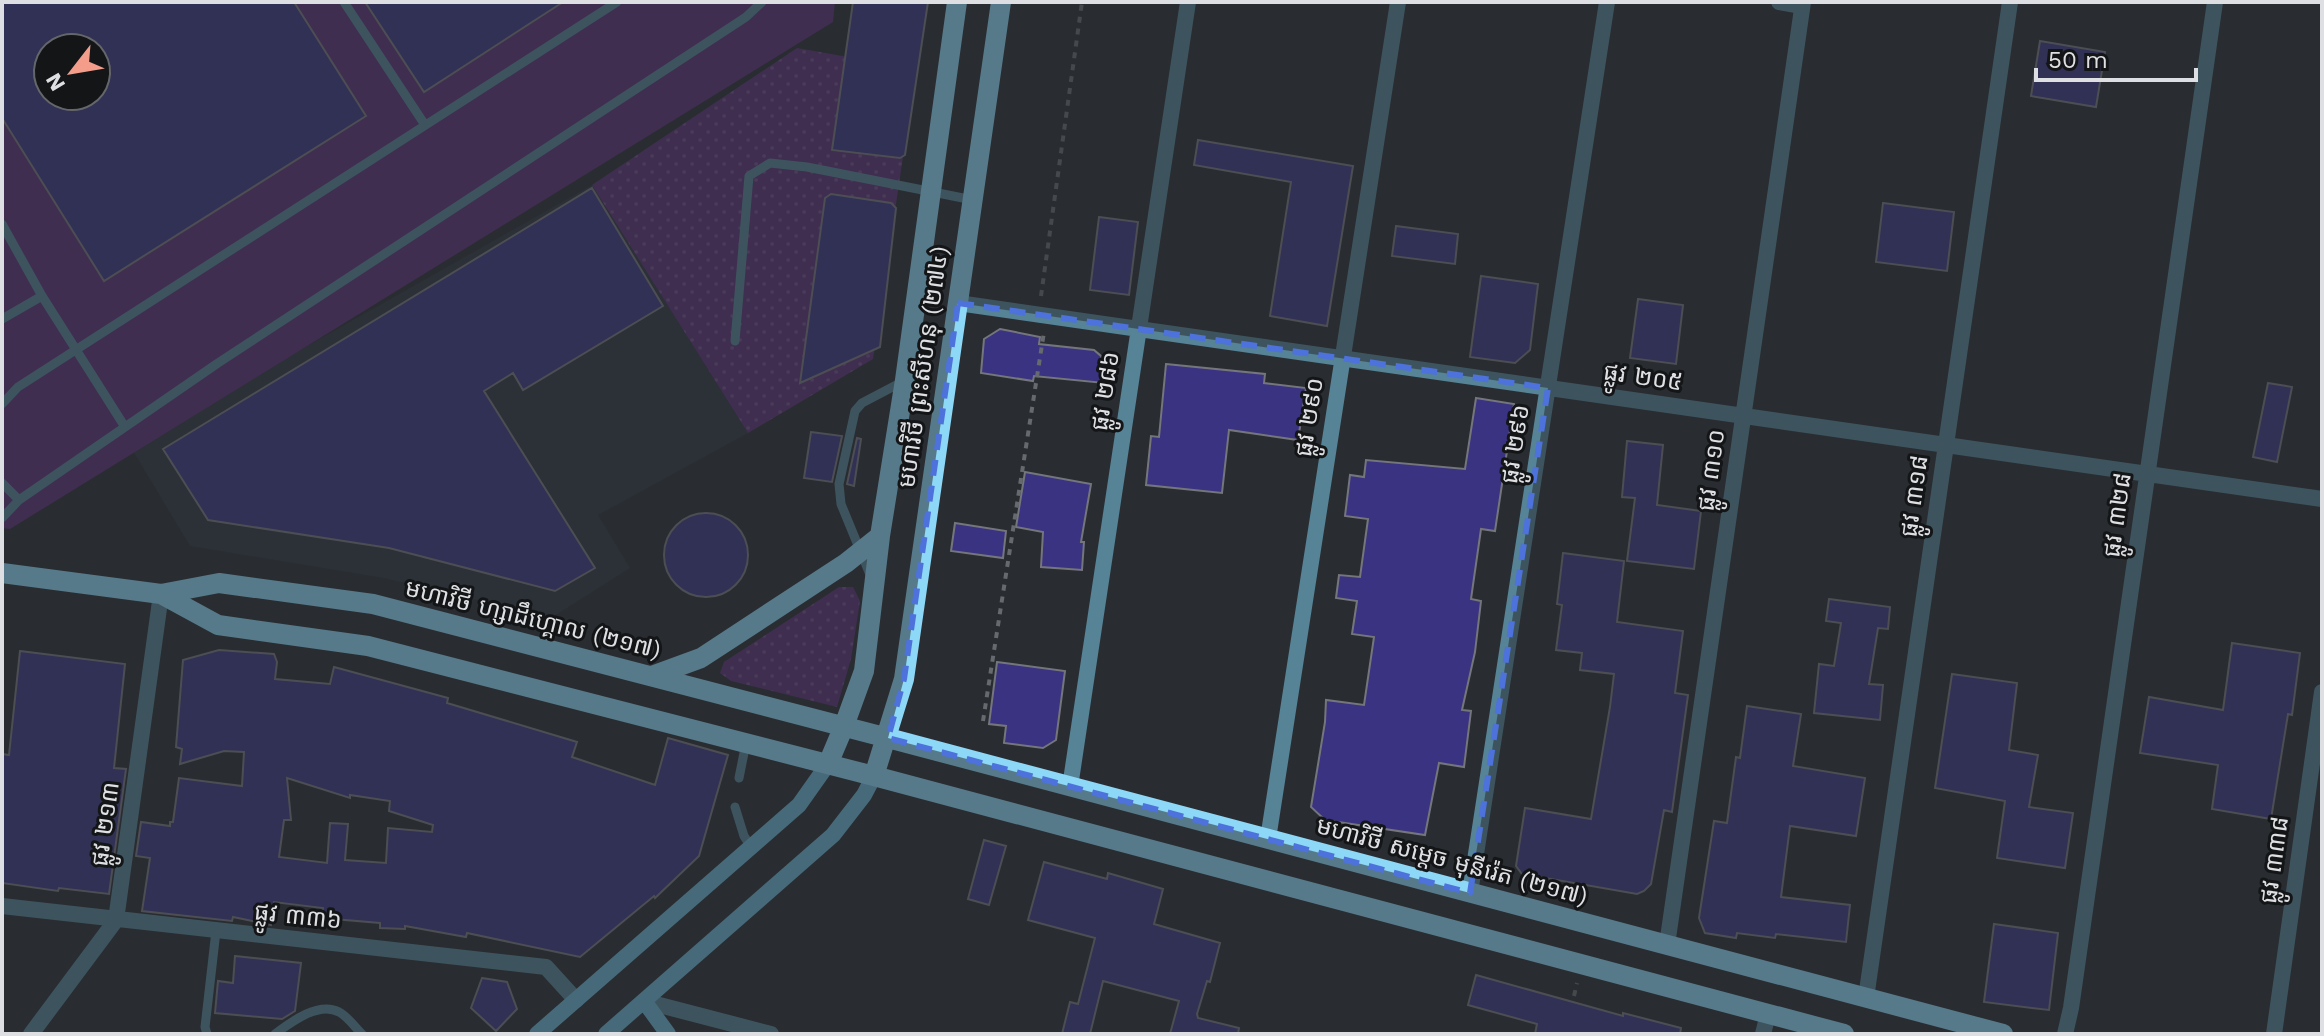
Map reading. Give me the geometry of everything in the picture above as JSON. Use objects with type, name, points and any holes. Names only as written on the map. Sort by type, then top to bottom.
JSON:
[{"type":"main road","name":"មហាវិថី ព្រះសីហនុ (២៧៤)","points":[[828,764],[864,671],[880,536],[905,380],[957,2]]},
{"type":"main road","name":"មហាវិថី ព្រះសីហនុ (២៧៤)","points":[[874,776],[904,679],[1001,2]]},
{"type":"main road","points":[[652,676],[701,658],[861,552],[880,536]]},
{"type":"main road","name":"មហាវិថី ហ្សាដឹហ្គោល (២១៧)","points":[[2,573],[161,594],[219,583],[373,604],[888,738]]},
{"type":"main road","name":"មហាវិថី ហ្សាដឹហ្គោល (២១៧)","points":[[161,594],[218,625],[368,646],[874,776]]},
{"type":"main road","name":"មហាវិថី សម្តេច មុនីរ៉េត (២១៧)","points":[[888,738],[2003,1034]]},
{"type":"main road","points":[[537,1034],[799,805],[828,764]]},
{"type":"main road","points":[[606,1034],[833,835],[864,795],[874,776],[1766,1024],[1844,1034]]},
{"type":"main road","points":[[644,1001],[668,1034]]},
{"type":"street","name":"ផ្លូវ ២៨៦","points":[[1070,787],[1188,2]]},
{"type":"street","name":"ផ្លូវ ២៩០","points":[[1268,839],[1398,2]]},
{"type":"street","name":"ផ្លូវ ២៩៦","points":[[1470,893],[1607,2]]},
{"type":"street","points":[[1779,2],[1802,4]]},
{"type":"street","name":"ផ្លូវ ៣១៨","points":[[1866,998],[2010,2]]},
{"type":"street","name":"ផ្លូវ ៣២៨","points":[[2065,1034],[2215,2]]},
{"type":"street","name":"ផ្លូវ ៣១០","points":[[1667,945],[1802,4]]},
{"type":"street","name":"ផ្លូវ ២០៥","points":[[958,303],[2322,499]]},
{"type":"street","name":"ផ្លូវ ២១៣","points":[[31,1034],[116,920],[161,594]]},
{"type":"street","name":"ផ្លូវ ៣៣៨","points":[[2274,1034],[2322,692]]},
{"type":"street","name":"ផ្លូវ ៣៣៦","points":[[2,906],[546,967],[576,1000]]},
{"type":"street","points":[[644,1001],[771,1034]]},
{"type":"lane","points":[[344,2],[425,125]]},
{"type":"lane","points":[[2,404],[18,387],[617,2]]},
{"type":"lane","points":[[2,518],[19,500],[218,363],[746,17],[762,2]]},
{"type":"lane","points":[[735,341],[749,176],[770,163],[807,167],[973,200]]},
{"type":"lane","points":[[2,224],[42,296],[125,427]]},
{"type":"lane","points":[[2,251],[13,244]]},
{"type":"lane","points":[[2,319],[42,296]]},
{"type":"lane","points":[[874,583],[841,504],[839,484],[855,411],[862,403],[905,380]]},
{"type":"lane","points":[[2,483],[19,500]]},
{"type":"lane","points":[[739,778],[746,743]]},
{"type":"lane","points":[[735,807],[744,836],[751,847]]},
{"type":"lane","points":[[207,1034],[205,1027],[216,931]]},
{"type":"lane","points":[[275,1034],[306,1015],[325,1008],[340,1012],[362,1034]]},
{"type":"path","points":[[983,721],[1042,315],[1082,2]]},
{"type":"highlighted area","points":[[958,303],[1548,388],[1470,893],[888,738],[904,679]]},
{"type":"shaded area","points":[[2,2],[835,2],[833,22],[10,529],[2,528]]},
{"type":"shaded area","points":[[797,48],[916,69],[873,359],[748,433],[592,185]]},
{"type":"shaded area","points":[[592,185],[748,433],[598,515],[630,568],[551,618],[384,578],[190,546],[130,446]]},
{"type":"shaded area","points":[[839,587],[853,587],[860,601],[851,659],[837,707],[731,681],[720,673],[724,662]]},
{"type":"building","points":[[2,2],[294,2],[366,116],[104,281],[2,118]]},
{"type":"building","points":[[365,2],[563,2],[424,92]]},
{"type":"building","points":[[853,2],[928,2],[905,155],[900,158],[832,150]]},
{"type":"building","points":[[2040,41],[2105,52],[2096,107],[2031,96]]},
{"type":"building","points":[[1198,140],[1353,166],[1327,326],[1270,316],[1291,182],[1194,165]]},
{"type":"building","points":[[592,188],[663,306],[523,390],[513,373],[484,391],[595,568],[555,591],[389,548],[208,520],[163,449]]},
{"type":"building","points":[[831,194],[891,203],[896,208],[880,347],[800,383],[825,198]]},
{"type":"building","points":[[1883,203],[1954,212],[1947,271],[1876,262]]},
{"type":"building","points":[[1099,217],[1138,222],[1129,295],[1090,290]]},
{"type":"building","points":[[1396,226],[1458,234],[1455,264],[1392,256]]},
{"type":"building","points":[[1481,276],[1538,284],[1530,350],[1515,363],[1470,357]]},
{"type":"building","points":[[1638,299],[1683,305],[1676,364],[1630,358]]},
{"type":"building","points":[[1000,329],[1040,337],[1039,344],[1094,350],[1106,366],[1104,383],[1034,376],[1033,381],[981,373],[984,339]]},
{"type":"building","points":[[1166,364],[1265,374],[1264,383],[1306,388],[1298,440],[1229,430],[1222,493],[1146,485],[1151,436],[1159,437]]},
{"type":"building","points":[[2268,383],[2292,387],[2277,462],[2253,457]]},
{"type":"building","points":[[1476,398],[1514,404],[1495,531],[1481,529],[1471,599],[1481,601],[1475,652],[1462,710],[1471,711],[1464,767],[1439,763],[1425,835],[1325,820],[1311,807],[1326,700],[1364,705],[1374,637],[1352,634],[1357,601],[1336,598],[1339,575],[1360,577],[1368,519],[1345,516],[1350,475],[1364,477],[1366,460],[1465,469]]},
{"type":"building","points":[[811,432],[842,436],[832,482],[804,478]]},
{"type":"building","points":[[857,438],[861,439],[854,486],[847,484]]},
{"type":"building","points":[[1627,441],[1663,445],[1657,505],[1701,511],[1694,569],[1627,561],[1635,498],[1622,497]]},
{"type":"building","points":[[1025,472],[1091,484],[1081,542],[1084,542],[1082,570],[1041,567],[1043,532],[1016,527]]},
{"type":"building","points":[[706,513],[722,516],[736,525],[745,539],[748,555],[745,571],[736,585],[722,594],[706,597],[690,594],[676,585],[667,571],[664,555],[667,539],[676,525],[690,516]]},
{"type":"building","points":[[955,523],[1006,531],[1003,558],[951,551]]},
{"type":"building","points":[[1563,553],[1624,561],[1617,622],[1683,631],[1675,693],[1688,695],[1672,812],[1664,810],[1651,884],[1637,894],[1522,874],[1516,866],[1525,808],[1591,819],[1610,707],[1614,674],[1580,670],[1582,653],[1556,650],[1562,605],[1557,604]]},
{"type":"building","points":[[1829,599],[1890,607],[1888,629],[1878,628],[1869,684],[1883,685],[1880,720],[1814,713],[1819,664],[1834,666],[1841,623],[1826,621]]},
{"type":"building","points":[[2232,643],[2300,653],[2292,715],[2288,714],[2271,819],[2212,809],[2218,765],[2140,753],[2149,697],[2223,710]]},
{"type":"building","points":[[219,650],[274,654],[277,662],[275,679],[330,684],[334,667],[448,698],[447,703],[577,742],[572,757],[655,785],[668,738],[728,755],[699,856],[655,898],[580,957],[467,933],[466,937],[405,926],[405,929],[380,928],[380,923],[322,918],[323,908],[274,902],[271,925],[233,917],[232,921],[142,911],[150,858],[136,856],[141,822],[170,826],[179,778],[242,786],[244,752],[224,751],[180,764],[182,749],[176,747],[183,660]],"holes":[[[287,778],[350,798],[350,795],[390,801],[389,811],[433,825],[432,832],[388,828],[386,863],[345,860],[348,824],[330,823],[327,863],[279,857],[284,820],[291,820]]]},
{"type":"building","points":[[20,651],[125,664],[114,768],[126,769],[109,894],[2,883],[2,754],[9,755]]},
{"type":"building","points":[[997,662],[1065,671],[1056,740],[1043,748],[1004,743],[1006,726],[989,724]]},
{"type":"building","points":[[1952,674],[2017,683],[2009,750],[2038,755],[2029,807],[2073,813],[2065,868],[1997,858],[2005,801],[1935,788]]},
{"type":"building","points":[[1747,706],[1801,714],[1793,766],[1865,778],[1856,836],[1790,826],[1781,897],[1850,905],[1846,942],[1776,934],[1775,938],[1737,933],[1736,938],[1705,933],[1699,918],[1714,821],[1727,823]]},
{"type":"building","points":[[984,840],[1006,846],[989,905],[968,899]]},
{"type":"building","points":[[1044,862],[1107,879],[1108,873],[1163,889],[1154,924],[1220,943],[1198,1018],[1239,1028],[1238,1034],[1170,1034],[1179,1001],[1103,981],[1090,1034],[1062,1034],[1070,1002],[1078,1004],[1095,938],[1028,920]]},
{"type":"building","points":[[1994,924],[2058,933],[2049,1010],[1984,1002]]},
{"type":"building","points":[[235,956],[301,963],[295,1011],[282,1019],[215,1013],[218,981],[233,983]]},
{"type":"building","points":[[1476,975],[1623,1016],[1623,1013],[1681,1028],[1680,1034],[1535,1034],[1537,1024],[1468,1005]]},
{"type":"building","points":[[482,978],[507,982],[517,1009],[496,1031],[471,1008]]}]
